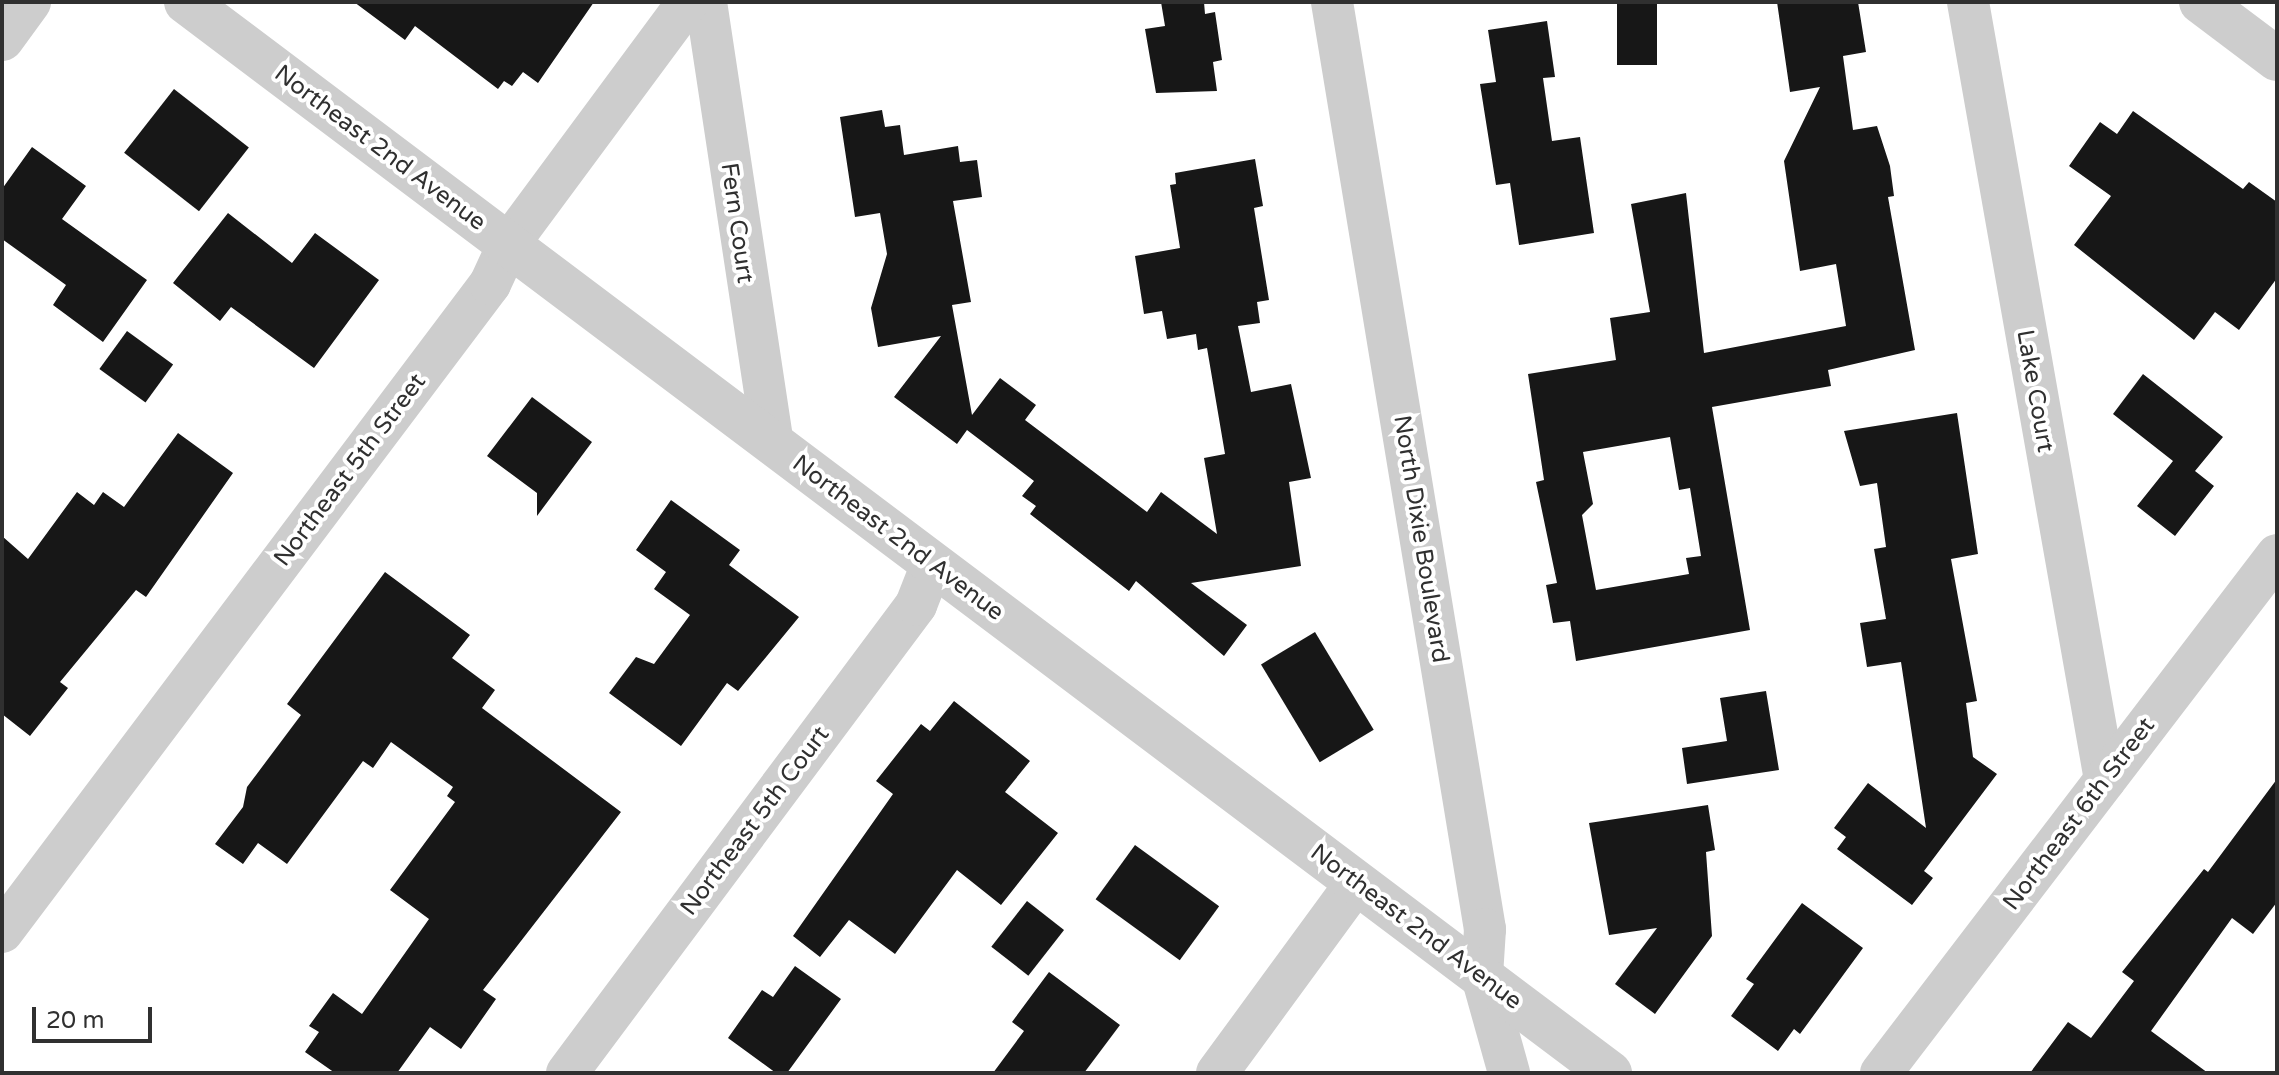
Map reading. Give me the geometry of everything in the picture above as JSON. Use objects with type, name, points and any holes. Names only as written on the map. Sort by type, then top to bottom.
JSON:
[{"type":"street","points":[[2,39],[29,2]]},
{"type":"street","name":"Northeast 2nd Avenue","points":[[186,2],[1610,1073]]},
{"type":"street","name":"Northeast 5th Street","points":[[2,932],[490,284],[508,245],[688,2]]},
{"type":"street","name":"Fern Court","points":[[706,2],[773,444]]},
{"type":"street","name":"North Dixie Boulevard","points":[[1332,2],[1485,929],[1482,976],[1509,1073]]},
{"type":"street","name":"Lake Court","points":[[1968,2],[2105,780]]},
{"type":"street","points":[[2201,2],[2277,59]]},
{"type":"street","name":"Northeast 6th Street","points":[[1881,1073],[2277,555]]},
{"type":"street","name":"Northeast 5th Court","points":[[567,1073],[916,605],[932,564]]},
{"type":"street","points":[[1217,1073],[1356,883]]},
{"type":"building","points":[[354,2],[594,2],[538,83],[523,72],[512,86],[504,81],[498,89],[415,26],[405,40]]},
{"type":"building","points":[[1161,2],[1204,2],[1205,14],[1215,12],[1222,60],[1213,62],[1217,91],[1156,93],[1145,29],[1165,26]]},
{"type":"building","points":[[1617,2],[1657,2],[1657,65],[1617,65]]},
{"type":"building","points":[[1777,2],[1858,2],[1866,52],[1843,56],[1853,130],[1877,126],[1890,166],[1894,196],[1888,197],[1915,350],[1828,370],[1831,386],[1712,407],[1750,630],[1576,661],[1570,621],[1553,623],[1546,585],[1557,583],[1536,482],[1544,480],[1528,374],[1616,360],[1610,318],[1650,312],[1631,204],[1686,193],[1704,353],[1846,326],[1836,264],[1800,271],[1784,161],[1820,87],[1790,92]],"holes":[[[1670,437],[1679,490],[1690,488],[1701,556],[1686,558],[1689,574],[1596,590],[1582,515],[1593,504],[1583,452]]]},
{"type":"building","points":[[1547,21],[1555,77],[1543,78],[1552,141],[1580,137],[1594,233],[1519,245],[1510,183],[1496,185],[1480,84],[1496,82],[1488,30]]},
{"type":"building","points":[[174,89],[249,147],[199,211],[124,153]]},
{"type":"building","points":[[882,110],[885,127],[900,125],[904,155],[958,146],[960,162],[977,160],[982,197],[953,201],[971,302],[952,305],[972,415],[1000,378],[1036,405],[1025,420],[1147,512],[1161,492],[1217,534],[1204,458],[1225,454],[1207,348],[1198,350],[1196,334],[1167,339],[1162,311],[1144,314],[1135,256],[1180,248],[1170,185],[1176,184],[1175,173],[1255,159],[1263,206],[1254,208],[1269,300],[1257,302],[1260,323],[1238,326],[1251,392],[1291,384],[1311,478],[1289,482],[1301,566],[1191,583],[1247,625],[1224,656],[1136,581],[1129,591],[1030,514],[1036,506],[1022,496],[1034,481],[967,430],[957,444],[894,397],[941,336],[878,347],[871,308],[887,254],[880,213],[855,217],[840,117]]},
{"type":"building","points":[[2133,111],[2243,189],[2249,182],[2277,202],[2277,278],[2239,330],[2215,312],[2194,340],[2074,245],[2111,196],[2069,166],[2100,122],[2117,134]]},
{"type":"building","points":[[32,147],[86,186],[62,219],[147,280],[103,342],[53,305],[66,285],[2,239],[2,189]]},
{"type":"building","points":[[228,213],[292,263],[315,233],[379,280],[314,368],[231,307],[220,321],[173,283]]},
{"type":"building","points":[[127,331],[173,365],[145,403],[99,369]]},
{"type":"building","points":[[2143,374],[2223,437],[2195,471],[2214,486],[2175,536],[2137,506],[2173,461],[2113,414]]},
{"type":"building","points":[[532,397],[592,442],[537,516],[537,493],[487,456]]},
{"type":"building","points":[[1957,413],[1978,554],[1951,559],[1977,701],[1966,703],[1973,757],[1997,774],[1924,871],[1933,878],[1912,905],[1837,849],[1846,837],[1834,828],[1868,783],[1926,828],[1901,662],[1867,667],[1860,623],[1886,619],[1874,549],[1886,547],[1877,483],[1860,486],[1844,431]]},
{"type":"building","points":[[178,433],[233,473],[146,597],[136,590],[60,682],[68,688],[30,736],[2,714],[2,536],[28,559],[77,492],[94,505],[103,492],[124,507]]},
{"type":"building","points":[[671,500],[740,550],[729,565],[799,617],[738,691],[727,683],[681,746],[609,693],[636,657],[654,664],[690,615],[654,589],[666,572],[636,550]]},
{"type":"building","points":[[385,572],[470,635],[452,658],[495,690],[482,708],[621,812],[483,990],[496,999],[461,1049],[430,1027],[397,1073],[335,1073],[305,1052],[319,1032],[309,1026],[333,993],[362,1014],[429,919],[390,890],[455,802],[447,796],[453,787],[391,742],[373,768],[363,761],[287,864],[258,843],[243,864],[215,844],[243,807],[247,787],[301,715],[287,704]]},
{"type":"building","points":[[1315,632],[1374,730],[1320,762],[1261,664]]},
{"type":"building","points":[[1766,691],[1779,770],[1687,784],[1682,748],[1727,741],[1720,698]]},
{"type":"building","points":[[954,701],[1030,761],[1005,792],[1058,833],[1001,905],[957,870],[895,954],[849,920],[820,957],[793,936],[893,794],[876,781],[921,724],[930,731]]},
{"type":"building","points":[[2277,779],[2277,902],[2253,934],[2232,918],[2151,1031],[2208,1073],[2030,1073],[2068,1022],[2091,1038],[2134,981],[2122,972],[2204,869],[2208,872]]},
{"type":"building","points":[[1708,805],[1715,850],[1706,852],[1712,936],[1655,1014],[1615,984],[1657,928],[1609,935],[1589,823]]},
{"type":"building","points":[[1135,845],[1219,906],[1180,960],[1096,899]]},
{"type":"building","points":[[1027,901],[1064,930],[1028,976],[991,947]]},
{"type":"building","points":[[1802,903],[1863,948],[1800,1034],[1794,1029],[1778,1051],[1731,1016],[1754,984],[1746,979]]},
{"type":"building","points":[[795,966],[841,999],[787,1073],[776,1073],[728,1038],[762,990],[773,997]]},
{"type":"building","points":[[1049,972],[1120,1025],[1084,1073],[993,1073],[1024,1031],[1012,1022]]}]
